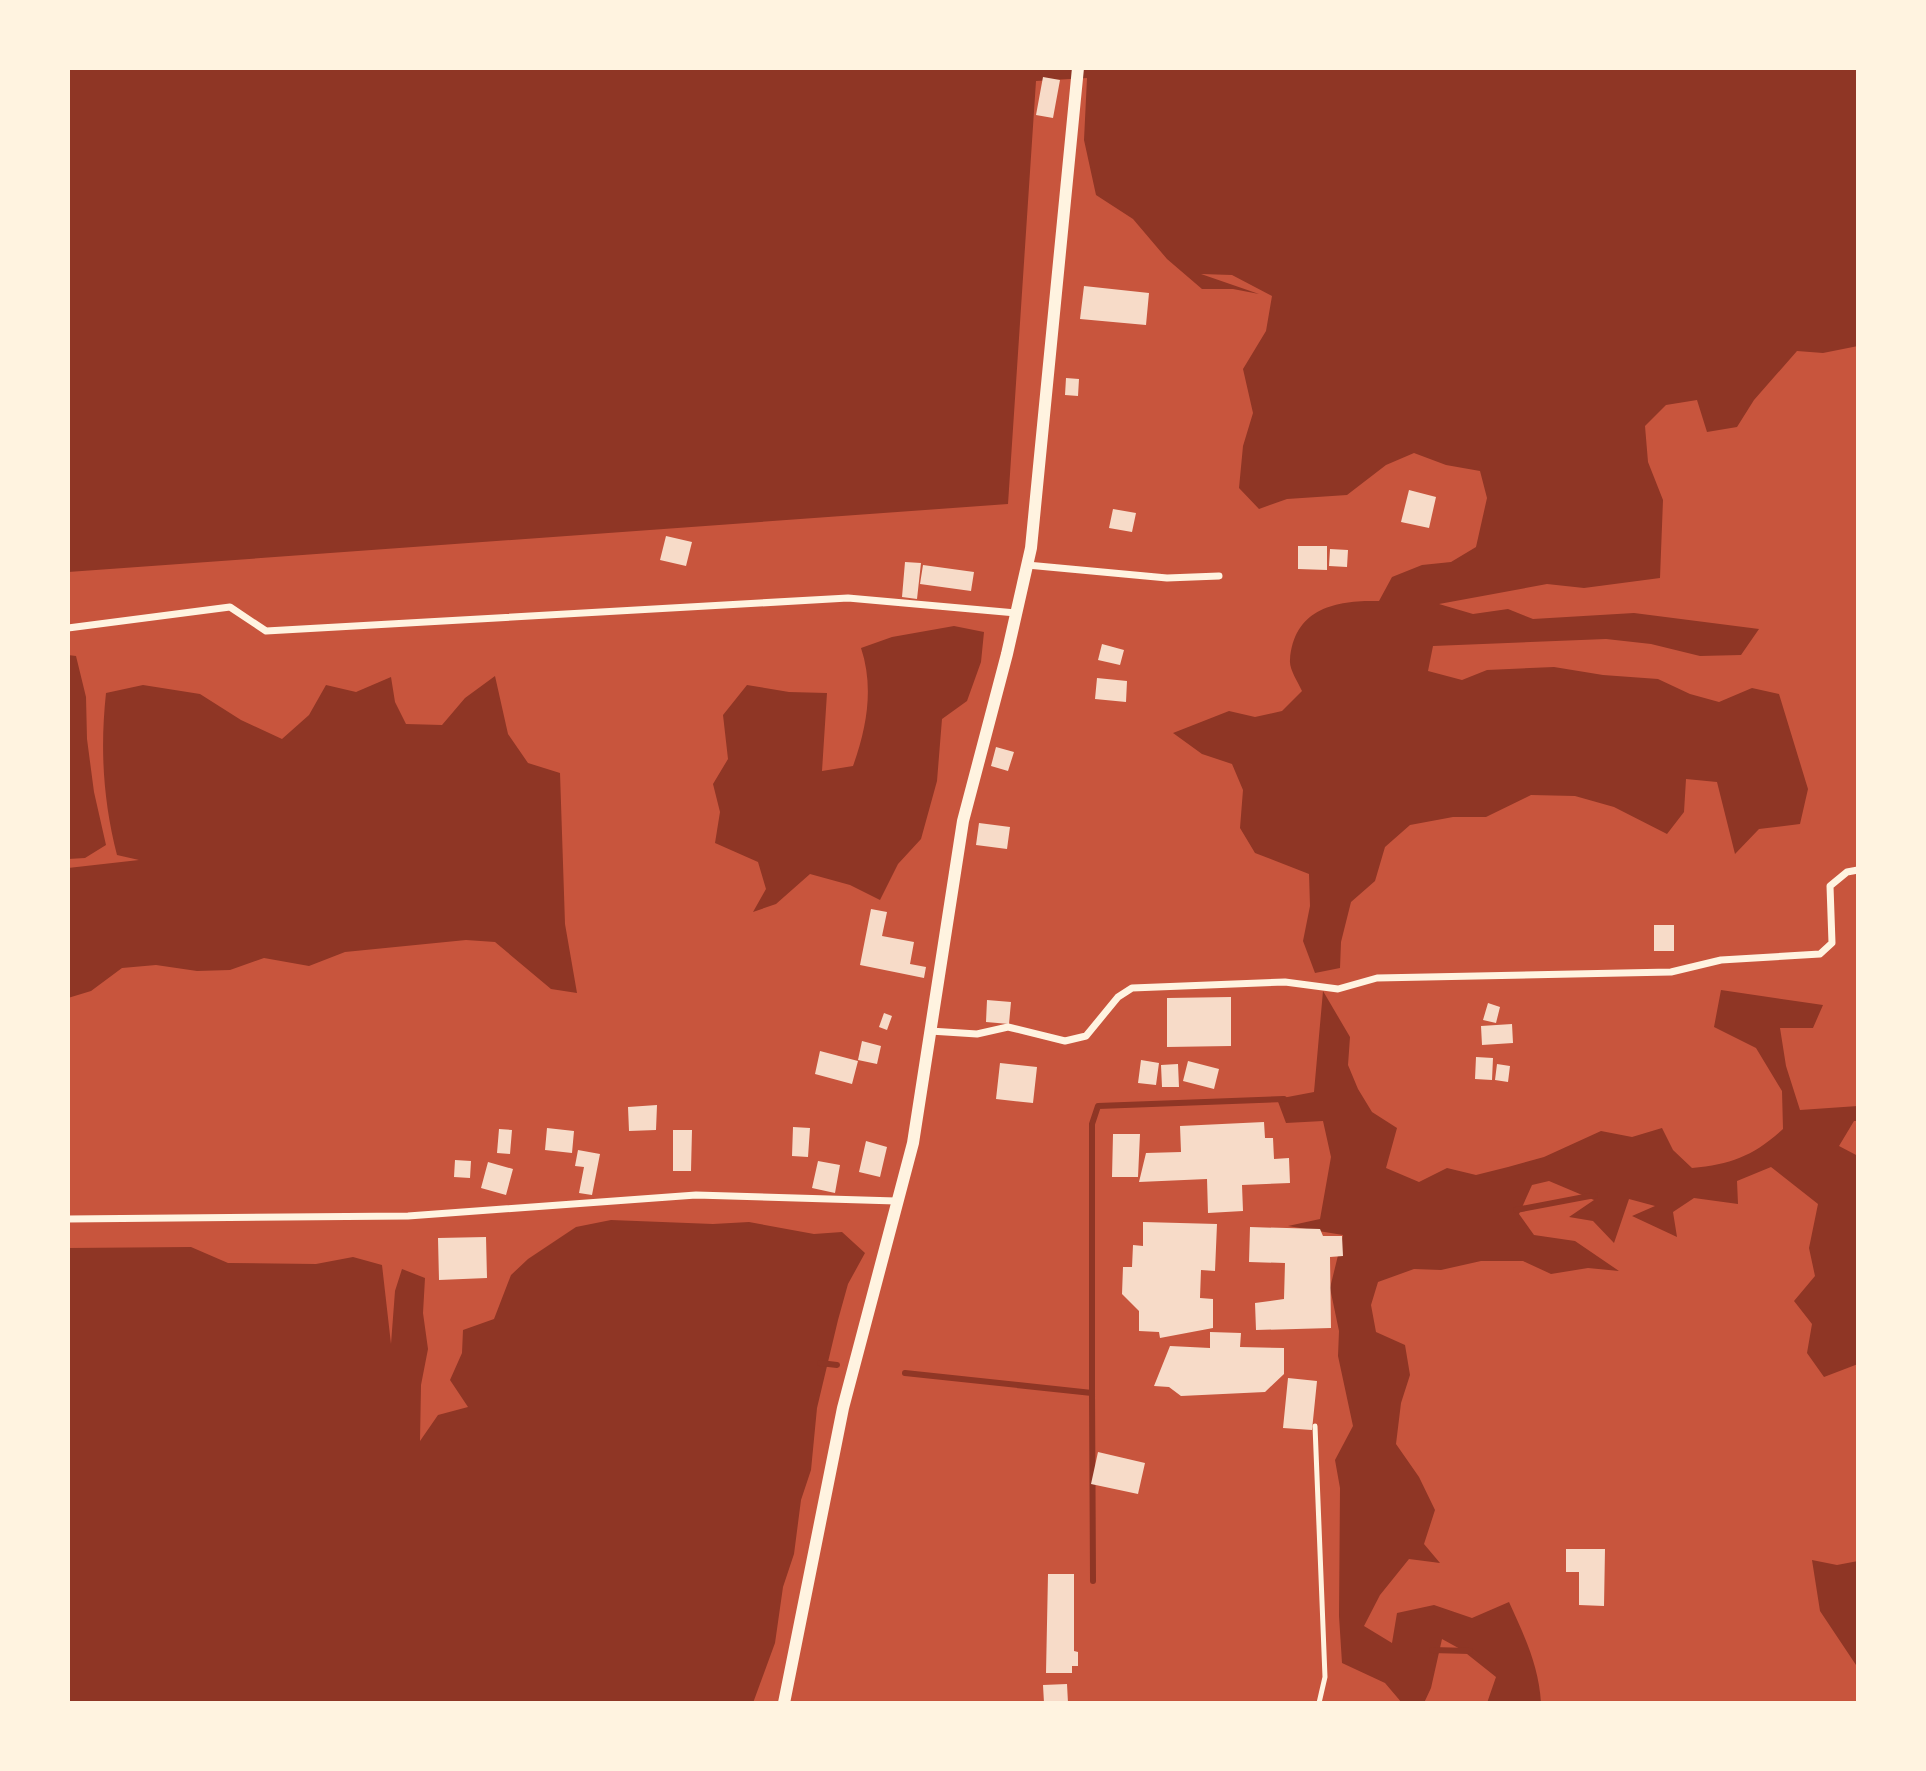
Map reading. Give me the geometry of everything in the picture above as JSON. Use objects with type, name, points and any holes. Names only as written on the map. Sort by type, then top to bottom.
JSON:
[{"type":"street","points":[[785,1703],[842,1408],[913,1143],[963,821],[1027,565],[1065,227],[1078,68]]},
{"type":"street","points":[[1027,565],[1167,578],[1219,576]]},
{"type":"street","points":[[68,628],[230,607],[266,631],[848,598],[1016,613]]},
{"type":"street","points":[[930,1031],[977,1034],[1008,1027],[1065,1041],[1086,1036],[1118,997],[1132,988],[1285,982],[1338,989],[1377,978],[1671,972],[1721,960],[1820,954],[1832,943],[1829,886],[1847,872],[1858,870]]},
{"type":"street","points":[[68,1219],[408,1216],[696,1195],[896,1201]]},
{"type":"lane","points":[[1315,1426],[1325,1677],[1319,1703]]},
{"type":"shaded area","points":[[68,68],[1858,68],[1858,346],[1823,353],[1797,351],[1754,400],[1737,427],[1707,432],[1697,400],[1666,405],[1645,426],[1648,462],[1663,500],[1660,578],[1584,588],[1547,584],[1439,604],[1473,614],[1508,609],[1533,619],[1634,613],[1759,629],[1741,655],[1700,656],[1651,644],[1606,639],[1433,646],[1428,671],[1462,680],[1487,670],[1554,667],[1603,675],[1658,679],[1690,694],[1719,702],[1752,688],[1779,694],[1808,789],[1800,824],[1759,829],[1735,854],[1717,782],[1686,779],[1684,812],[1667,834],[1614,807],[1575,796],[1531,795],[1486,817],[1453,817],[1410,825],[1385,847],[1375,881],[1351,902],[1341,942],[1340,968],[1315,973],[1303,941],[1310,906],[1309,874],[1255,853],[1240,828],[1243,790],[1232,764],[1202,754],[1173,733],[1229,711],[1255,717],[1282,711],[1302,691],[1292,671],[1290,660],[1293,642],[1309,618],[1320,611],[1348,602],[1379,601],[1392,577],[1422,565],[1451,562],[1476,547],[1487,498],[1480,471],[1446,465],[1414,453],[1386,465],[1347,495],[1287,499],[1259,509],[1239,488],[1243,446],[1253,413],[1243,369],[1266,331],[1272,296],[1232,275],[1201,274],[1259,294],[1233,289],[1202,289],[1167,259],[1133,219],[1096,195],[1084,140],[1087,78],[1036,81],[1008,504],[68,572]]},
{"type":"shaded area","points":[[954,626],[984,632],[981,662],[967,701],[942,719],[937,781],[921,839],[898,864],[880,900],[850,885],[810,874],[776,904],[753,912],[766,889],[758,862],[715,843],[720,812],[713,784],[728,759],[723,715],[747,685],[789,692],[827,693],[822,771],[853,766],[867,707],[867,677],[861,648],[892,637]]},
{"type":"shaded area","points":[[68,655],[76,656],[86,697],[87,739],[94,792],[106,845],[85,858],[68,859]]},
{"type":"shaded area","points":[[495,676],[508,734],[528,763],[560,773],[565,924],[577,993],[551,989],[495,942],[466,940],[345,952],[309,966],[264,958],[230,970],[197,971],[156,965],[122,968],[91,991],[68,998],[68,868],[139,860],[117,855],[112,835],[104,774],[106,693],[143,685],[200,694],[241,720],[282,739],[309,715],[326,685],[356,692],[391,677],[395,702],[406,724],[442,725],[465,698]]},
{"type":"shaded area","points":[[1721,990],[1823,1005],[1813,1028],[1780,1028],[1786,1066],[1800,1110],[1858,1106],[1858,1121],[1854,1121],[1839,1146],[1858,1156],[1858,1364],[1824,1377],[1807,1353],[1812,1324],[1794,1301],[1815,1276],[1809,1248],[1818,1204],[1771,1167],[1737,1181],[1738,1204],[1694,1198],[1673,1212],[1677,1237],[1632,1216],[1655,1206],[1629,1199],[1614,1243],[1593,1221],[1569,1217],[1594,1200],[1549,1181],[1532,1185],[1519,1214],[1534,1235],[1575,1241],[1619,1271],[1588,1268],[1551,1274],[1523,1261],[1481,1261],[1441,1270],[1414,1269],[1378,1282],[1371,1305],[1376,1332],[1405,1345],[1410,1375],[1401,1403],[1396,1444],[1419,1477],[1435,1510],[1424,1544],[1440,1563],[1409,1559],[1380,1595],[1364,1626],[1392,1643],[1397,1613],[1434,1605],[1472,1618],[1509,1602],[1534,1663],[1541,1703],[1487,1703],[1496,1677],[1462,1650],[1442,1639],[1431,1688],[1424,1703],[1402,1703],[1385,1683],[1342,1663],[1339,1616],[1340,1488],[1335,1460],[1353,1426],[1338,1356],[1339,1331],[1330,1288],[1343,1235],[1288,1226],[1320,1219],[1331,1157],[1323,1121],[1286,1123],[1277,1099],[1314,1092],[1323,991],[1350,1037],[1348,1065],[1358,1089],[1372,1112],[1397,1128],[1386,1168],[1419,1182],[1447,1168],[1476,1175],[1544,1157],[1601,1131],[1632,1137],[1662,1128],[1673,1150],[1692,1168],[1730,1161],[1762,1146],[1783,1129],[1782,1091],[1756,1048],[1714,1027]]},
{"type":"shaded area","points":[[611,1220],[713,1224],[749,1222],[814,1234],[842,1232],[865,1253],[848,1284],[838,1320],[817,1408],[811,1470],[801,1500],[794,1554],[783,1587],[775,1643],[753,1703],[68,1703],[68,1248],[191,1247],[228,1263],[316,1264],[353,1257],[382,1265],[391,1344],[395,1291],[402,1269],[425,1278],[423,1313],[428,1349],[421,1385],[420,1441],[438,1415],[468,1407],[450,1380],[462,1353],[463,1330],[494,1319],[511,1275],[528,1259],[576,1227]]},
{"type":"shaded area","points":[[1812,1560],[1837,1565],[1858,1561],[1858,1668],[1820,1611]]},
{"type":"building","points":[[1043,77],[1060,80],[1053,118],[1036,115]]},
{"type":"building","points":[[1084,286],[1149,293],[1146,325],[1080,319]]},
{"type":"building","points":[[1066,378],[1079,379],[1078,396],[1065,395]]},
{"type":"building","points":[[1409,490],[1436,497],[1429,528],[1401,522]]},
{"type":"building","points":[[1113,509],[1136,513],[1132,532],[1109,528]]},
{"type":"building","points":[[666,536],[692,542],[686,566],[660,560]]},
{"type":"building","points":[[1298,546],[1327,546],[1327,570],[1298,569]]},
{"type":"building","points":[[1330,549],[1348,550],[1347,567],[1329,566]]},
{"type":"building","points":[[905,562],[921,563],[917,599],[902,597]]},
{"type":"building","points":[[923,565],[974,572],[971,591],[920,584]]},
{"type":"building","points":[[1102,644],[1124,650],[1120,665],[1098,660]]},
{"type":"building","points":[[1097,678],[1127,681],[1126,702],[1095,699]]},
{"type":"building","points":[[996,747],[1014,752],[1008,771],[991,766]]},
{"type":"building","points":[[979,823],[1010,827],[1007,849],[976,845]]},
{"type":"building","points":[[871,909],[887,912],[882,936],[914,942],[910,964],[926,967],[924,978],[860,965]]},
{"type":"building","points":[[1654,925],[1674,925],[1674,951],[1654,951]]},
{"type":"building","points":[[1231,997],[1231,1046],[1167,1047],[1167,998]]},
{"type":"building","points":[[987,1000],[1011,1002],[1009,1024],[986,1022]]},
{"type":"building","points":[[1488,1003],[1500,1007],[1496,1023],[1483,1020]]},
{"type":"building","points":[[884,1013],[892,1016],[887,1030],[879,1027]]},
{"type":"building","points":[[1512,1024],[1513,1043],[1482,1045],[1481,1026]]},
{"type":"building","points":[[862,1041],[881,1046],[877,1064],[858,1060]]},
{"type":"building","points":[[820,1051],[858,1061],[852,1084],[815,1074]]},
{"type":"building","points":[[1476,1057],[1493,1058],[1492,1080],[1475,1079]]},
{"type":"building","points":[[1141,1060],[1159,1063],[1156,1085],[1138,1083]]},
{"type":"building","points":[[1188,1061],[1219,1069],[1214,1089],[1183,1081]]},
{"type":"building","points":[[1000,1063],[1037,1067],[1033,1103],[996,1099]]},
{"type":"building","points":[[1178,1064],[1179,1087],[1162,1087],[1161,1065]]},
{"type":"building","points":[[1497,1064],[1510,1066],[1508,1082],[1495,1080]]},
{"type":"building","points":[[657,1105],[656,1130],[629,1131],[628,1107]]},
{"type":"building","points":[[1264,1122],[1265,1138],[1273,1138],[1274,1159],[1289,1158],[1290,1183],[1242,1185],[1243,1211],[1208,1213],[1207,1179],[1139,1182],[1146,1153],[1181,1152],[1180,1126]]},
{"type":"building","points":[[793,1127],[810,1128],[808,1157],[792,1156]]},
{"type":"building","points":[[547,1128],[574,1131],[572,1153],[545,1150]]},
{"type":"building","points":[[499,1129],[512,1130],[510,1154],[497,1153]]},
{"type":"building","points":[[673,1130],[692,1130],[691,1171],[673,1171]]},
{"type":"building","points":[[1113,1134],[1140,1134],[1138,1177],[1112,1177]]},
{"type":"building","points":[[866,1141],[887,1147],[880,1177],[859,1172]]},
{"type":"building","points":[[578,1150],[600,1154],[592,1195],[579,1193],[584,1167],[575,1166]]},
{"type":"building","points":[[455,1160],[471,1161],[470,1178],[454,1177]]},
{"type":"building","points":[[818,1161],[840,1165],[835,1193],[812,1188]]},
{"type":"building","points":[[488,1162],[513,1169],[506,1195],[481,1188]]},
{"type":"building","points":[[1143,1222],[1217,1224],[1215,1271],[1201,1270],[1200,1298],[1213,1299],[1213,1328],[1160,1338],[1159,1332],[1139,1331],[1139,1311],[1122,1294],[1123,1267],[1132,1267],[1133,1245],[1143,1246]]},
{"type":"building","points":[[1250,1227],[1320,1229],[1323,1236],[1342,1236],[1343,1256],[1330,1257],[1331,1328],[1256,1330],[1255,1303],[1284,1299],[1285,1263],[1249,1262]]},
{"type":"building","points":[[486,1237],[487,1278],[439,1280],[438,1238]]},
{"type":"building","points":[[1210,1332],[1241,1333],[1240,1347],[1284,1348],[1284,1374],[1265,1392],[1181,1396],[1169,1387],[1154,1386],[1170,1346],[1210,1348]]},
{"type":"building","points":[[1288,1378],[1317,1381],[1312,1430],[1283,1428]]},
{"type":"building","points":[[1098,1452],[1145,1463],[1138,1494],[1091,1484]]},
{"type":"building","points":[[1566,1549],[1605,1549],[1604,1606],[1579,1605],[1579,1572],[1566,1572]]},
{"type":"building","points":[[1048,1574],[1074,1574],[1074,1651],[1078,1652],[1078,1666],[1072,1666],[1072,1673],[1046,1673]]},
{"type":"building","points":[[1067,1684],[1068,1703],[1044,1703],[1043,1685]]},
{"type":"waterway","points":[[1092,1397],[1092,1124],[1098,1106],[1284,1099]]},
{"type":"waterway","points":[[1516,1210],[1595,1195]]},
{"type":"waterway","points":[[820,1363],[837,1365]]},
{"type":"waterway","points":[[905,1373],[1092,1393],[1093,1581]]},
{"type":"waterway","points":[[1432,1650],[1470,1651]]}]
